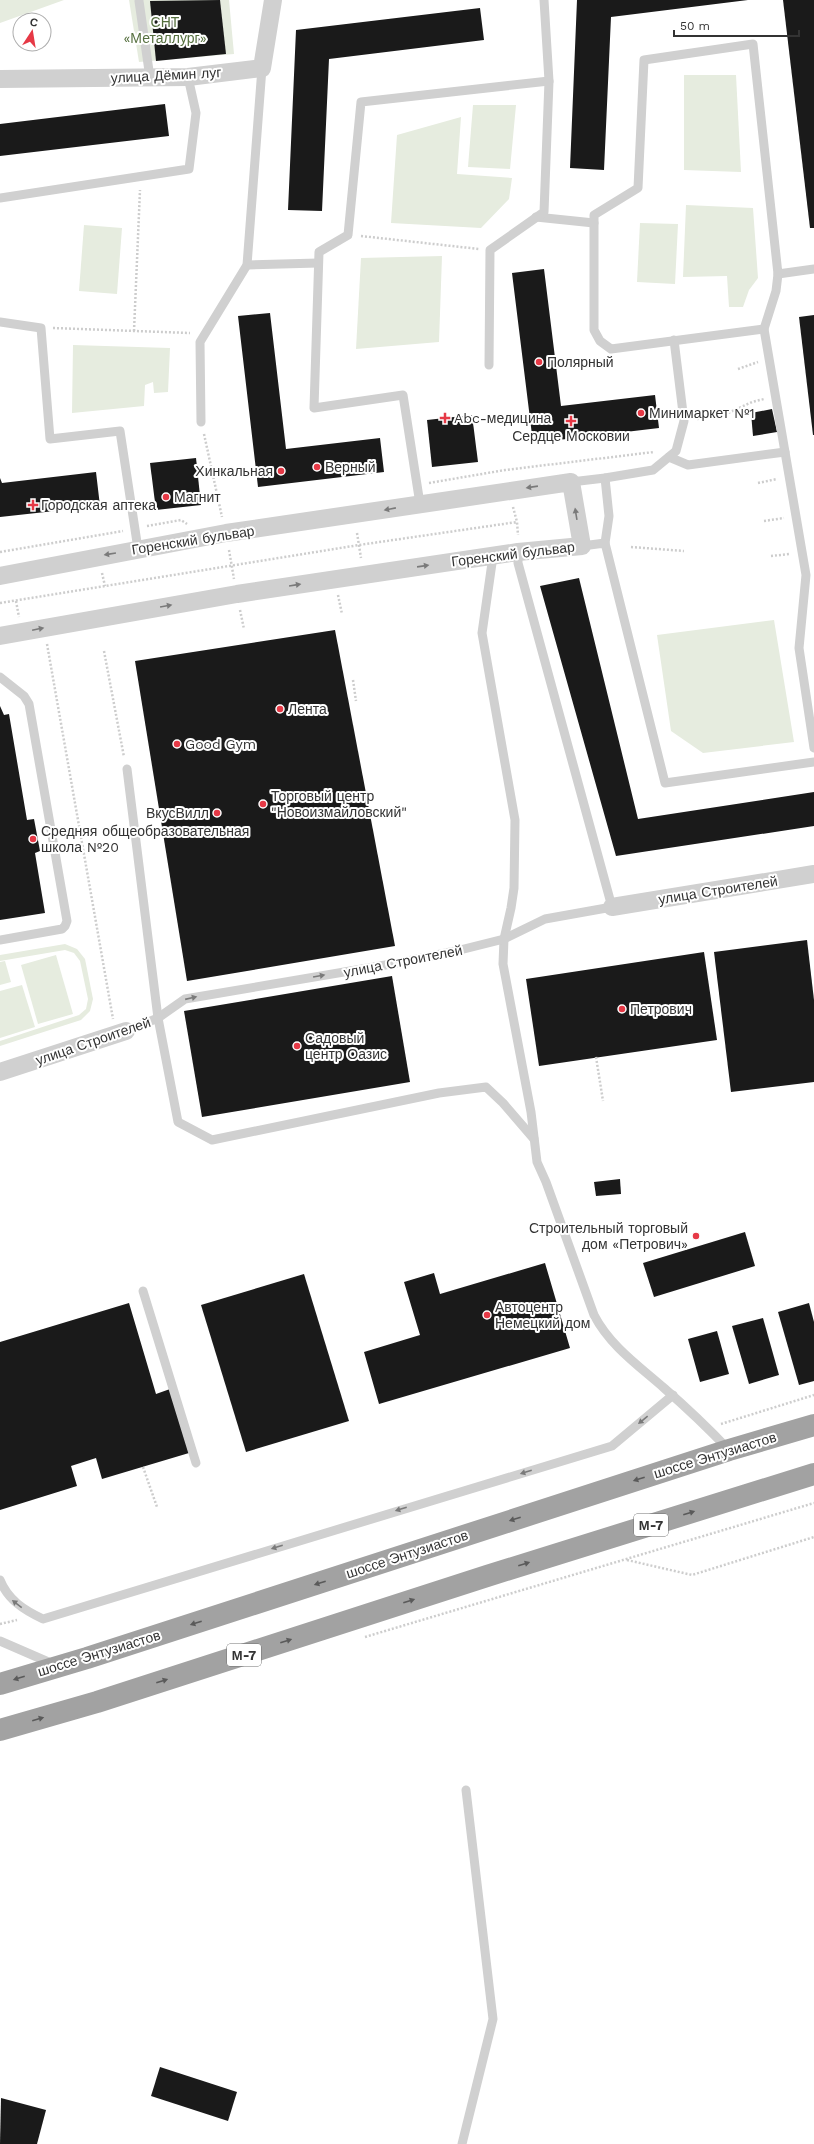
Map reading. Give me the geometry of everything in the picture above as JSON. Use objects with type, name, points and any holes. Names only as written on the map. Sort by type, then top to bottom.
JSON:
[{"type":"highway","name":"шоссе Энтузиастов","points":[[0,1684],[729,1450],[814,1425]]},
{"type":"highway","name":"М-7","points":[[0,1730],[97,1702],[487,1576],[814,1474]]},
{"type":"street","points":[[262,68],[273,0]]},
{"type":"street","name":"улица Дёмин луг","points":[[0,79],[188,77],[262,68]]},
{"type":"street","name":"Горенский бульвар","points":[[0,576],[138,549],[226,534],[571,482],[582,546],[518,543],[493,556],[237,594],[0,636]]},
{"type":"street","name":"улица Строителей","points":[[612,907],[814,874]]},
{"type":"street","name":"улица Строителей","points":[[0,1072],[126,1031]]},
{"type":"lane","points":[[139,0],[150,78]]},
{"type":"lane","points":[[490,365],[490,250],[544,212],[549,81],[544,0]]},
{"type":"lane","points":[[764,329],[611,349],[600,341],[594,330],[594,215],[638,188],[644,60],[753,44],[778,274],[776,291],[764,329],[806,575],[799,648],[814,748]]},
{"type":"lane","points":[[201,422],[200,342],[247,265],[262,68]]},
{"type":"lane","points":[[0,198],[189,169],[196,113],[188,77]]},
{"type":"lane","points":[[420,504],[403,395],[314,408],[319,252],[348,235],[360,102],[549,81]]},
{"type":"lane","points":[[536,217],[594,223]]},
{"type":"lane","points":[[247,265],[318,263]]},
{"type":"lane","points":[[778,274],[814,269]]},
{"type":"lane","points":[[0,322],[41,328],[50,439],[120,431],[138,549]]},
{"type":"lane","points":[[571,482],[653,470],[676,451],[684,421],[674,340]]},
{"type":"lane","points":[[669,457],[688,465],[785,452]]},
{"type":"lane","points":[[605,478],[609,516],[605,543],[665,783],[814,762]]},
{"type":"lane","points":[[518,543],[518,563],[612,907]]},
{"type":"lane","points":[[582,546],[605,543]]},
{"type":"lane","points":[[493,556],[482,634],[514,820],[514,888],[504,938],[503,964],[537,1162],[546,1182],[594,1315],[601,1329],[616,1346],[708,1428],[729,1450]]},
{"type":"lane","points":[[0,677],[24,696],[29,704],[67,921],[66,926],[62,929],[0,940]]},
{"type":"lane","points":[[127,770],[158,1018],[178,1122],[212,1140],[439,1093],[486,1087],[503,1103],[534,1139]]},
{"type":"lane","name":"улица Строителей","points":[[126,1031],[158,1018],[185,998],[416,960],[492,943],[545,919],[612,907]]},
{"type":"lane","points":[[143,1291],[196,1463]]},
{"type":"lane","points":[[0,1580],[8,1596],[21,1607],[43,1619],[612,1446],[673,1396]]},
{"type":"lane","points":[[0,1641],[58,1666]]},
{"type":"lane","points":[[462,2144],[493,2019],[466,1790]]},
{"type":"path","points":[[134,331],[140,176]]},
{"type":"path","points":[[348,235],[490,250]]},
{"type":"path","points":[[41,328],[205,333]]},
{"type":"path","points":[[738,369],[769,359]]},
{"type":"path","points":[[684,421],[726,414],[752,402],[776,396]]},
{"type":"path","points":[[201,422],[223,523]]},
{"type":"path","points":[[418,484],[505,470],[659,452],[669,457]]},
{"type":"path","points":[[758,483],[790,477]]},
{"type":"path","points":[[512,503],[517,522],[518,543]]},
{"type":"path","points":[[764,521],[796,516]]},
{"type":"path","points":[[0,603],[359,545],[517,522]]},
{"type":"path","points":[[356,533],[359,545]]},
{"type":"path","points":[[228,544],[234,580]]},
{"type":"path","points":[[630,547],[684,551]]},
{"type":"path","points":[[771,556],[802,552]]},
{"type":"path","points":[[338,592],[342,614]]},
{"type":"path","points":[[16,601],[20,623]]},
{"type":"path","points":[[240,607],[244,629]]},
{"type":"path","points":[[47,641],[114,1021],[126,1031]]},
{"type":"path","points":[[104,651],[127,770]]},
{"type":"path","points":[[354,680],[356,701]]},
{"type":"path","points":[[596,1057],[603,1101]]},
{"type":"path","points":[[708,1428],[814,1395]]},
{"type":"path","points":[[143,1467],[157,1507]]},
{"type":"path","points":[[814,1503],[627,1560],[692,1575],[814,1538]]},
{"type":"green space","points":[[0,0],[64,0],[31,12],[12,12],[12,19],[0,23]]},
{"type":"green space","name":"СНТ «Металлург»","points":[[129,0],[229,0],[234,54],[139,62]]},
{"type":"green space","points":[[684,75],[736,75],[741,172],[684,170]]},
{"type":"green space","points":[[473,105],[516,105],[510,169],[468,167]]},
{"type":"green space","points":[[461,117],[457,174],[512,178],[509,199],[481,228],[391,223],[397,135]]},
{"type":"green space","points":[[686,205],[753,208],[758,278],[749,290],[743,307],[729,307],[727,276],[683,277]]},
{"type":"green space","points":[[640,223],[678,224],[675,284],[637,282]]},
{"type":"green space","points":[[84,225],[122,228],[117,294],[79,291]]},
{"type":"green space","points":[[442,256],[439,342],[356,349],[361,258]]},
{"type":"green space","points":[[73,345],[170,348],[168,392],[154,393],[153,382],[145,385],[144,406],[72,413]]},
{"type":"green space","points":[[774,620],[794,742],[703,753],[671,731],[657,635]]},
{"type":"green space","points":[[65,944],[77,949],[85,959],[93,999],[90,1011],[81,1020],[0,1046],[0,1041],[79,1015],[86,1009],[88,999],[80,961],[74,953],[65,950],[0,961],[0,955]]},
{"type":"green space","points":[[56,955],[73,1014],[38,1024],[21,965]]},
{"type":"green space","points":[[5,961],[11,982],[0,985],[0,962]]},
{"type":"green space","points":[[22,985],[35,1027],[0,1038],[0,991]]},
{"type":"building","name":"СНТ «Металлург»","points":[[220,0],[226,54],[156,61],[150,1]]},
{"type":"building","points":[[577,0],[748,0],[611,17],[604,170],[570,168]]},
{"type":"building","points":[[783,0],[814,0],[814,228],[810,228]]},
{"type":"building","points":[[480,8],[484,40],[329,59],[322,211],[288,210],[296,30]]},
{"type":"building","points":[[165,104],[169,136],[0,156],[0,124]]},
{"type":"building","points":[[544,269],[561,406],[655,395],[659,428],[533,443],[512,273]]},
{"type":"building","points":[[270,313],[286,449],[380,438],[384,472],[258,487],[238,316]]},
{"type":"building","points":[[814,315],[814,435],[813,435],[799,317]]},
{"type":"building","points":[[772,409],[777,432],[753,436],[751,413]]},
{"type":"building","points":[[472,415],[478,462],[432,467],[427,420]]},
{"type":"building","points":[[196,458],[201,505],[156,510],[150,463]]},
{"type":"building","points":[[96,472],[100,506],[0,517],[0,478],[2,483]]},
{"type":"building","points":[[579,578],[638,819],[814,792],[814,826],[616,856],[540,586]]},
{"type":"building","name":"Торговый центр \"Новоизмайловский\"","points":[[335,630],[395,946],[187,981],[135,661]]},
{"type":"building","points":[[0,706],[4,715],[9,714],[27,820],[34,819],[40,851],[35,853],[45,913],[0,920]]},
{"type":"building","points":[[807,940],[814,1000],[814,1082],[731,1092],[714,952]]},
{"type":"building","name":"Петрович","points":[[704,952],[717,1040],[539,1066],[526,979]]},
{"type":"building","name":"Садовый центр Оазис","points":[[392,976],[410,1082],[202,1117],[184,1011]]},
{"type":"building","points":[[620,1179],[621,1194],[596,1196],[594,1182]]},
{"type":"building","points":[[745,1232],[755,1266],[654,1297],[643,1263]]},
{"type":"building","name":"Автоцентр Немецкий дом","points":[[545,1263],[570,1348],[379,1404],[364,1352],[420,1335],[404,1282],[434,1273],[440,1294]]},
{"type":"building","points":[[304,1274],[349,1421],[246,1452],[201,1305]]},
{"type":"building","points":[[129,1303],[156,1394],[170,1389],[189,1453],[102,1479],[96,1458],[71,1466],[77,1486],[0,1510],[0,1342]]},
{"type":"building","points":[[809,1303],[814,1322],[814,1381],[799,1385],[778,1312]]},
{"type":"building","points":[[763,1318],[779,1375],[749,1384],[732,1326]]},
{"type":"building","points":[[717,1331],[729,1374],[700,1382],[688,1339]]},
{"type":"building","points":[[160,2067],[237,2092],[228,2121],[151,2096]]},
{"type":"building","points":[[1,2098],[46,2110],[37,2144],[0,2144]]},
{"type":"place","name":"Полярный","points":[[539,362]]},
{"type":"place","name":"Минимаркет №1","points":[[641,413]]},
{"type":"place","name":"Abc-медицина","points":[[445,418]]},
{"type":"place","name":"Сердце Московии","points":[[571,421]]},
{"type":"place","name":"Верный","points":[[317,467]]},
{"type":"place","name":"Хинкальная","points":[[281,471]]},
{"type":"place","name":"Магнит","points":[[166,497]]},
{"type":"place","name":"Городская аптека","points":[[33,505]]},
{"type":"place","name":"Лента","points":[[280,709]]},
{"type":"place","name":"Good Gym","points":[[177,744]]},
{"type":"place","name":"Торговый центр \"Новоизмайловский\"","points":[[263,804]]},
{"type":"place","name":"ВкусВилл","points":[[217,813]]},
{"type":"place","name":"Средняя общеобразовательная школа №20","points":[[33,839]]},
{"type":"place","name":"Петрович","points":[[622,1009]]},
{"type":"place","name":"Садовый центр Оазис","points":[[297,1046]]},
{"type":"place","name":"Строительный торговый дом «Петрович»","points":[[696,1236]]},
{"type":"place","name":"Автоцентр Немецкий дом","points":[[487,1315]]}]
